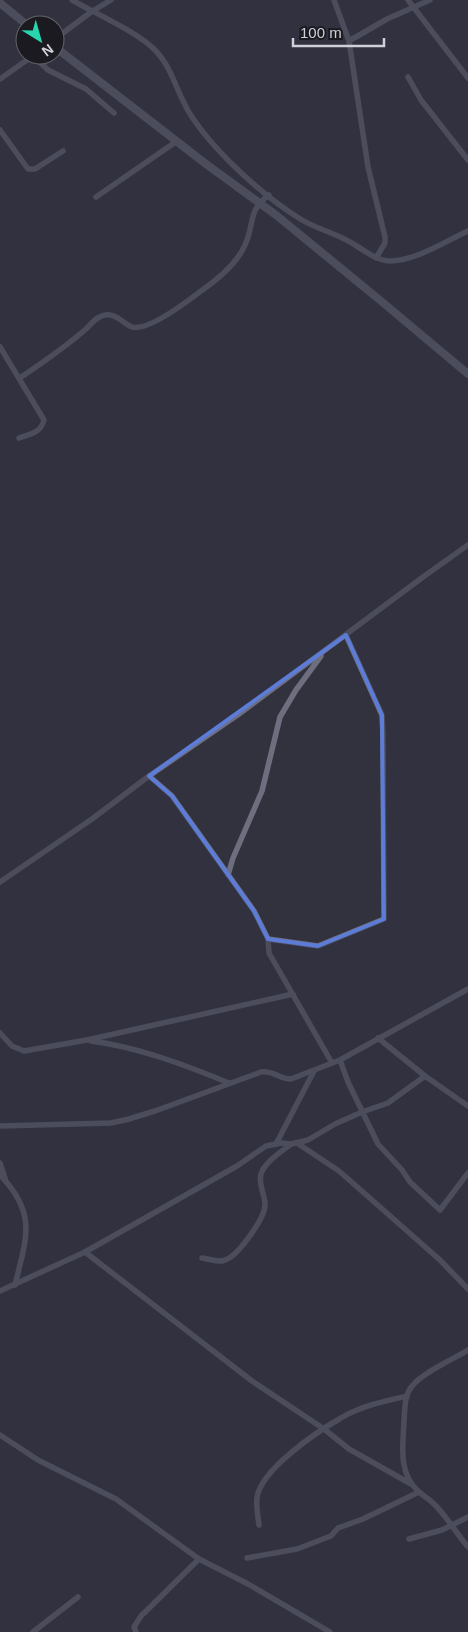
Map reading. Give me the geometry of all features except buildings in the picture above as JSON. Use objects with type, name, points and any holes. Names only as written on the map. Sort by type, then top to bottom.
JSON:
[{"type":"street","points":[[72,0],[136,35],[156,51],[200,128],[239,170],[302,220],[350,242],[376,258],[392,261],[418,255],[468,231]]},
{"type":"street","points":[[65,32],[111,0]]},
{"type":"street","points":[[334,0],[349,41],[368,167],[385,241],[376,258]]},
{"type":"street","points":[[408,0],[468,78]]},
{"type":"street","points":[[349,41],[378,24],[430,0]]},
{"type":"street","points":[[0,3],[15,15]]},
{"type":"street","points":[[65,55],[259,203],[382,301],[468,374]]},
{"type":"street","points":[[0,79],[20,65]]},
{"type":"street","points":[[43,65],[48,70],[86,89],[114,113]]},
{"type":"street","points":[[408,77],[421,100],[468,160]]},
{"type":"street","points":[[0,130],[28,169],[35,168],[63,151]]},
{"type":"street","points":[[96,198],[177,141]]},
{"type":"street","points":[[20,378],[62,349],[102,315],[112,315],[133,327],[142,327],[159,319],[201,292],[242,251],[253,214],[259,203],[269,195]]},
{"type":"street","points":[[0,347],[44,420],[37,431],[19,438]]},
{"type":"street","points":[[0,882],[239,714],[468,545]]},
{"type":"street","points":[[268,939],[318,946],[384,918],[382,714],[346,635]]},
{"type":"street","points":[[228,875],[233,858],[262,791],[280,718],[296,690],[328,648]]},
{"type":"street","points":[[149,776],[172,796],[254,911],[268,939],[269,953],[332,1063]]},
{"type":"street","points":[[0,1126],[111,1123],[155,1111],[266,1071],[289,1080],[340,1060],[468,989]]},
{"type":"street","points":[[0,1033],[12,1046],[24,1051],[87,1040],[293,994]]},
{"type":"street","points":[[378,1038],[425,1076],[468,1105]]},
{"type":"street","points":[[87,1040],[113,1044],[197,1070],[229,1083]]},
{"type":"street","points":[[340,1060],[345,1075],[378,1144],[402,1170],[410,1182],[440,1210],[468,1174]]},
{"type":"street","points":[[276,1144],[314,1071]]},
{"type":"street","points":[[0,1291],[85,1252],[237,1166],[266,1146],[294,1144],[308,1140],[335,1124],[388,1103],[425,1076]]},
{"type":"street","points":[[202,1258],[219,1261],[228,1259],[251,1234],[263,1217],[265,1208],[260,1182],[262,1172],[269,1163],[294,1144]]},
{"type":"street","points":[[294,1144],[344,1175],[440,1260],[468,1289]]},
{"type":"street","points":[[0,1163],[6,1180],[20,1203],[27,1228],[26,1245],[15,1285]]},
{"type":"street","points":[[0,1175],[6,1180]]},
{"type":"street","points":[[85,1252],[252,1381],[324,1429],[349,1449],[411,1484]]},
{"type":"street","points":[[468,1350],[418,1380],[411,1387],[407,1396],[403,1461],[406,1475],[411,1484],[418,1492],[434,1502],[468,1547]]},
{"type":"street","points":[[259,1525],[257,1498],[264,1482],[277,1464],[342,1417],[374,1404],[407,1396]]},
{"type":"street","points":[[0,1435],[38,1460],[116,1499],[199,1559],[248,1584],[330,1632]]},
{"type":"street","points":[[246,1558],[297,1549],[331,1536],[338,1528],[363,1519],[418,1492]]},
{"type":"street","points":[[409,1539],[452,1526],[468,1517]]},
{"type":"street","points":[[136,1632],[134,1627],[141,1616],[199,1559]]},
{"type":"street","points":[[33,1632],[78,1597]]},
{"type":"highlighted area","points":[[346,635],[382,715],[384,919],[318,946],[268,939],[254,911],[172,796],[149,776]]}]
